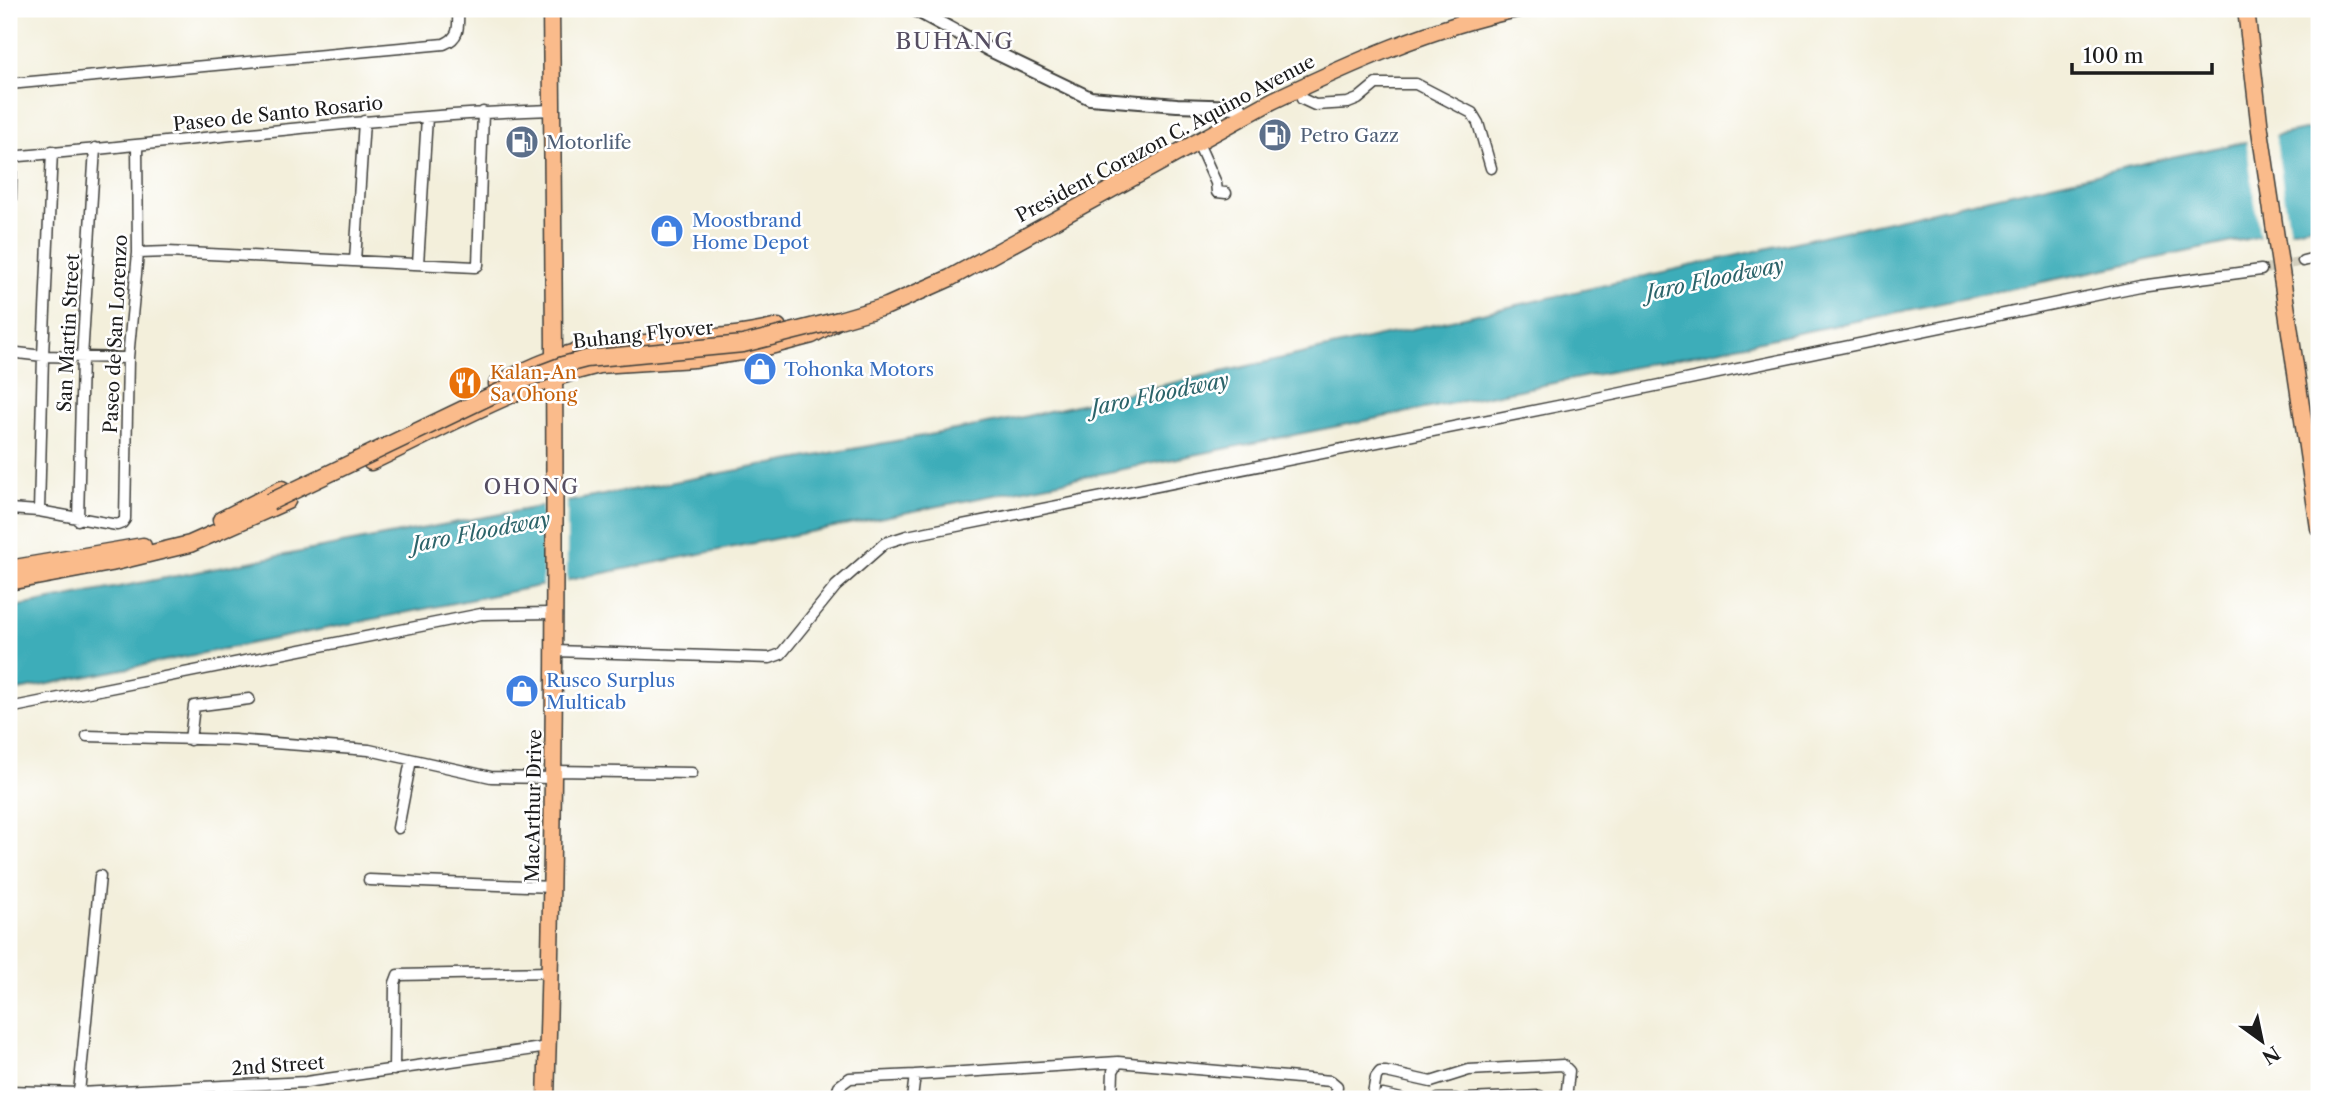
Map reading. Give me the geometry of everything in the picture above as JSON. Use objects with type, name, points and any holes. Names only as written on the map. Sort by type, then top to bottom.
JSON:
[{"type":"main road","name":"MacArthur Drive","points":[[546,1099],[555,775],[555,331],[551,9]]},
{"type":"main road","name":"President Corazon C. Aquino Avenue","points":[[9,569],[146,546],[186,534],[251,511],[531,386],[583,369],[694,359],[755,350],[812,335],[839,320],[887,306],[950,278],[1276,99],[1322,77],[1433,31],[1518,9]]},
{"type":"main road","points":[[2246,9],[2260,130],[2319,528]]},
{"type":"main road","points":[[1240,107],[1248,108],[1285,97],[1302,99]]},
{"type":"main road","name":"President Corazon C. Aquino Avenue","points":[[9,582],[149,556],[190,544],[526,370],[554,359],[590,349],[727,337],[808,320],[839,320]]},
{"type":"main road","name":"Buhang Flyover","points":[[270,502],[526,379],[563,365],[586,359],[743,344],[839,320]]},
{"type":"main road","points":[[526,370],[541,356],[555,331],[575,346],[590,349]]},
{"type":"main road","points":[[516,393],[528,389],[544,396],[554,406],[572,378],[583,369]]},
{"type":"main road","name":"President Corazon C. Aquino Avenue","points":[[251,511],[270,502]]},
{"type":"street","points":[[9,84],[444,44],[454,40],[458,34],[458,9]]},
{"type":"street","points":[[914,9],[988,50],[1090,98],[1153,104],[1240,107]]},
{"type":"street","points":[[1302,99],[1315,105],[1348,103],[1358,99],[1376,84],[1416,84],[1472,113],[1478,123],[1491,168]]},
{"type":"street","name":"Paseo de Santo Rosario","points":[[10,157],[364,121],[552,110]]},
{"type":"street","points":[[138,253],[471,268],[478,265],[482,112]]},
{"type":"street","points":[[418,264],[427,117]]},
{"type":"street","points":[[355,261],[364,121]]},
{"type":"street","points":[[1198,144],[1216,183],[1217,192],[1226,193]]},
{"type":"street","name":"Paseo de San Lorenzo","points":[[78,520],[117,525],[125,519],[128,358],[138,253],[136,145]]},
{"type":"street","name":"San Martin Street","points":[[78,520],[82,358],[95,148]]},
{"type":"street","points":[[39,511],[52,151]]},
{"type":"street","points":[[9,252],[10,157]]},
{"type":"street","points":[[2303,261],[2319,257]]},
{"type":"street","points":[[555,651],[770,658],[781,654],[836,586],[885,543],[907,536],[2140,286],[2261,270]]},
{"type":"street","points":[[9,352],[82,358],[128,358]]},
{"type":"street","points":[[9,509],[39,511],[78,520]]},
{"type":"street","points":[[9,708],[481,614],[554,610]]},
{"type":"street","points":[[191,740],[194,706],[249,699]]},
{"type":"street","points":[[87,736],[234,740],[369,750],[491,777],[692,773]]},
{"type":"street","points":[[398,828],[411,760]]},
{"type":"street","points":[[79,1093],[100,876]]},
{"type":"street","points":[[369,880],[553,887]]},
{"type":"street","points":[[394,1070],[395,983],[398,975],[551,972]]},
{"type":"street","name":"2nd Street","points":[[9,1091],[79,1093],[306,1083],[548,1047]]},
{"type":"street","points":[[1112,1099],[1113,1071],[1118,1062]]},
{"type":"street","points":[[836,1099],[839,1086],[850,1078],[1118,1062],[1331,1081],[1337,1086],[1336,1099]]},
{"type":"street","points":[[1372,1099],[1376,1077],[1380,1072],[1431,1082],[1469,1070],[1563,1065],[1569,1071],[1566,1099]]},
{"type":"street","points":[[912,1099],[915,1075]]},
{"type":"street","points":[[238,1086],[239,1099]]},
{"type":"street","points":[[1383,1095],[1401,1099]]},
{"type":"street","points":[[1467,1099],[1540,1096],[1542,1099]]},
{"type":"street","points":[[1438,1099],[1456,1099]]},
{"type":"water","name":"Jaro Floodway","points":[[2319,127],[2319,224],[1689,356],[9,692],[9,608],[1014,419],[2171,157]]},
{"type":"pier","points":[[2275,133],[2290,234],[2260,240],[2246,139]]},
{"type":"pier","points":[[567,498],[567,584],[543,589],[542,503]]},
{"type":"tunnel","points":[[2261,270],[2303,261]]},
{"type":"place","name":"Petro Gazz","points":[[1275,135]]},
{"type":"place","name":"Motorlife","points":[[522,142]]},
{"type":"place","name":"Moostbrand Home Depot","points":[[667,231]]},
{"type":"place","name":"Tohonka Motors","points":[[760,369]]},
{"type":"place","name":"Kalan-An Sa Ohong","points":[[465,383]]},
{"type":"place","name":"Rusco Surplus Multicab","points":[[522,691]]},
{"type":"district","name":"BUHANG","points":[[955,41]]},
{"type":"district","name":"OHONG","points":[[532,487]]}]
